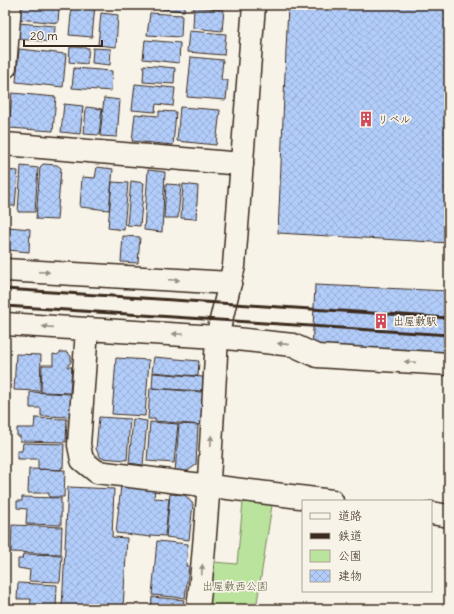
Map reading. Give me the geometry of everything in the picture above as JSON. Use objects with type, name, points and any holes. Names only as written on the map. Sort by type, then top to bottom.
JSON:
[{"type":"street","points":[[5,67],[10,5]]},
{"type":"street","points":[[198,609],[202,573],[217,337],[234,266],[254,5]]},
{"type":"street","points":[[5,144],[242,164]]},
{"type":"street","points":[[5,270],[230,283]]},
{"type":"street","points":[[5,324],[217,337],[293,345],[317,356],[449,364]]},
{"type":"street","points":[[87,329],[79,445],[82,460],[97,472],[324,500]]},
{"type":"street","points":[[432,514],[449,516]]},
{"type":"green space","name":"出屋敷西公園","points":[[243,502],[272,505],[256,609],[209,609],[214,562],[237,564]]},
{"type":"building","points":[[20,5],[59,8],[58,23],[18,19]]},
{"type":"building","points":[[72,5],[95,5],[92,37],[69,35]]},
{"type":"building","points":[[162,5],[185,5],[184,11],[162,9]]},
{"type":"building","name":"リベル","points":[[288,5],[449,5],[449,243],[278,233]]},
{"type":"building","points":[[194,7],[224,10],[222,31],[193,28]]},
{"type":"building","points":[[101,13],[118,15],[116,47],[98,45]]},
{"type":"building","points":[[150,13],[182,15],[181,37],[147,35]]},
{"type":"building","points":[[18,23],[55,26],[54,42],[17,39]]},
{"type":"building","points":[[189,31],[226,34],[224,55],[187,52]]},
{"type":"building","points":[[145,40],[180,43],[179,63],[143,59]]},
{"type":"building","points":[[70,47],[89,48],[87,64],[69,62]]},
{"type":"building","points":[[93,48],[111,49],[110,65],[92,63]]},
{"type":"building","points":[[19,49],[66,54],[63,87],[16,82]]},
{"type":"building","points":[[191,57],[223,60],[221,80],[228,80],[226,100],[187,97]]},
{"type":"building","points":[[144,65],[175,68],[174,84],[143,82]]},
{"type":"building","points":[[74,68],[112,71],[111,91],[72,88]]},
{"type":"building","points":[[135,84],[175,88],[173,106],[156,104],[155,112],[132,110]]},
{"type":"building","points":[[12,93],[56,97],[53,131],[9,128]]},
{"type":"building","points":[[104,98],[120,100],[117,137],[100,136]]},
{"type":"building","points":[[64,104],[83,106],[80,134],[61,132]]},
{"type":"building","points":[[86,107],[102,109],[99,135],[84,134]]},
{"type":"building","points":[[180,107],[220,110],[216,145],[177,141]]},
{"type":"building","points":[[159,111],[176,112],[173,145],[132,141],[135,114],[159,116]]},
{"type":"building","points":[[43,164],[57,165],[61,168],[57,220],[36,219],[40,167]]},
{"type":"building","points":[[21,166],[38,168],[35,212],[18,212]]},
{"type":"building","points":[[97,167],[113,169],[109,210],[80,207],[82,177],[95,178]]},
{"type":"building","points":[[5,170],[18,171],[15,206],[5,206]]},
{"type":"building","points":[[148,170],[165,172],[162,232],[144,230]]},
{"type":"building","points":[[131,181],[144,183],[140,226],[127,225]]},
{"type":"building","points":[[112,182],[128,183],[124,230],[108,228]]},
{"type":"building","points":[[166,184],[181,185],[178,218],[164,218]]},
{"type":"building","points":[[183,184],[198,186],[196,219],[181,218]]},
{"type":"building","points":[[9,227],[30,229],[29,252],[8,250]]},
{"type":"building","points":[[123,236],[140,237],[138,263],[121,262]]},
{"type":"building","name":"出屋敷駅","points":[[315,285],[449,291],[449,358],[312,350]]},
{"type":"building","points":[[61,352],[67,352],[71,356],[71,362],[67,367],[72,367],[70,393],[41,392],[42,365],[53,365],[53,354],[57,355]]},
{"type":"building","points":[[16,354],[41,355],[40,391],[14,390]]},
{"type":"building","points":[[154,357],[199,361],[198,376],[152,372]]},
{"type":"building","points":[[116,358],[149,360],[145,416],[112,414]]},
{"type":"building","points":[[153,373],[203,377],[203,390],[152,388]]},
{"type":"building","points":[[150,388],[201,392],[201,390],[205,390],[202,425],[155,421],[155,419],[148,419]]},
{"type":"building","points":[[30,392],[71,394],[70,417],[41,416],[41,408],[30,408]]},
{"type":"building","points":[[99,417],[130,419],[127,460],[101,458],[96,449]]},
{"type":"building","points":[[35,418],[67,419],[66,442],[20,441],[20,436],[17,436],[17,428],[34,428]]},
{"type":"building","points":[[133,419],[147,421],[143,465],[129,463]]},
{"type":"building","points":[[150,422],[178,424],[174,463],[147,461]]},
{"type":"building","points":[[179,424],[198,425],[196,465],[186,472],[175,472]]},
{"type":"building","points":[[23,443],[64,444],[63,468],[62,467],[61,470],[38,469],[38,459],[17,459],[17,451],[22,451]]},
{"type":"building","points":[[29,469],[65,470],[64,497],[49,497],[49,493],[28,493]]},
{"type":"building","points":[[121,485],[155,489],[154,498],[169,499],[165,536],[151,535],[151,537],[116,533]]},
{"type":"building","points":[[68,487],[114,489],[112,537],[127,538],[123,609],[62,609]]},
{"type":"building","points":[[170,494],[185,495],[193,504],[189,540],[166,537]]},
{"type":"building","points":[[22,497],[61,498],[61,525],[26,524],[27,509],[17,508],[17,501],[22,501]]},
{"type":"building","points":[[12,525],[62,527],[61,554],[11,552]]},
{"type":"building","points":[[157,541],[188,544],[186,566],[189,566],[185,598],[152,595]]},
{"type":"building","points":[[23,554],[62,555],[60,582],[29,581],[30,570],[18,568],[18,559],[22,559]]},
{"type":"building","points":[[18,583],[57,585],[56,609],[30,609],[31,599],[17,599]]},
{"type":"building","points":[[152,597],[184,600],[183,609],[151,609]]},
{"type":"railway","points":[[5,289],[449,318]]},
{"type":"railway","points":[[5,306],[449,335]]},
{"type":"place","name":"リベル","points":[[366,119]]},
{"type":"place","name":"出屋敷駅","points":[[381,321]]}]
